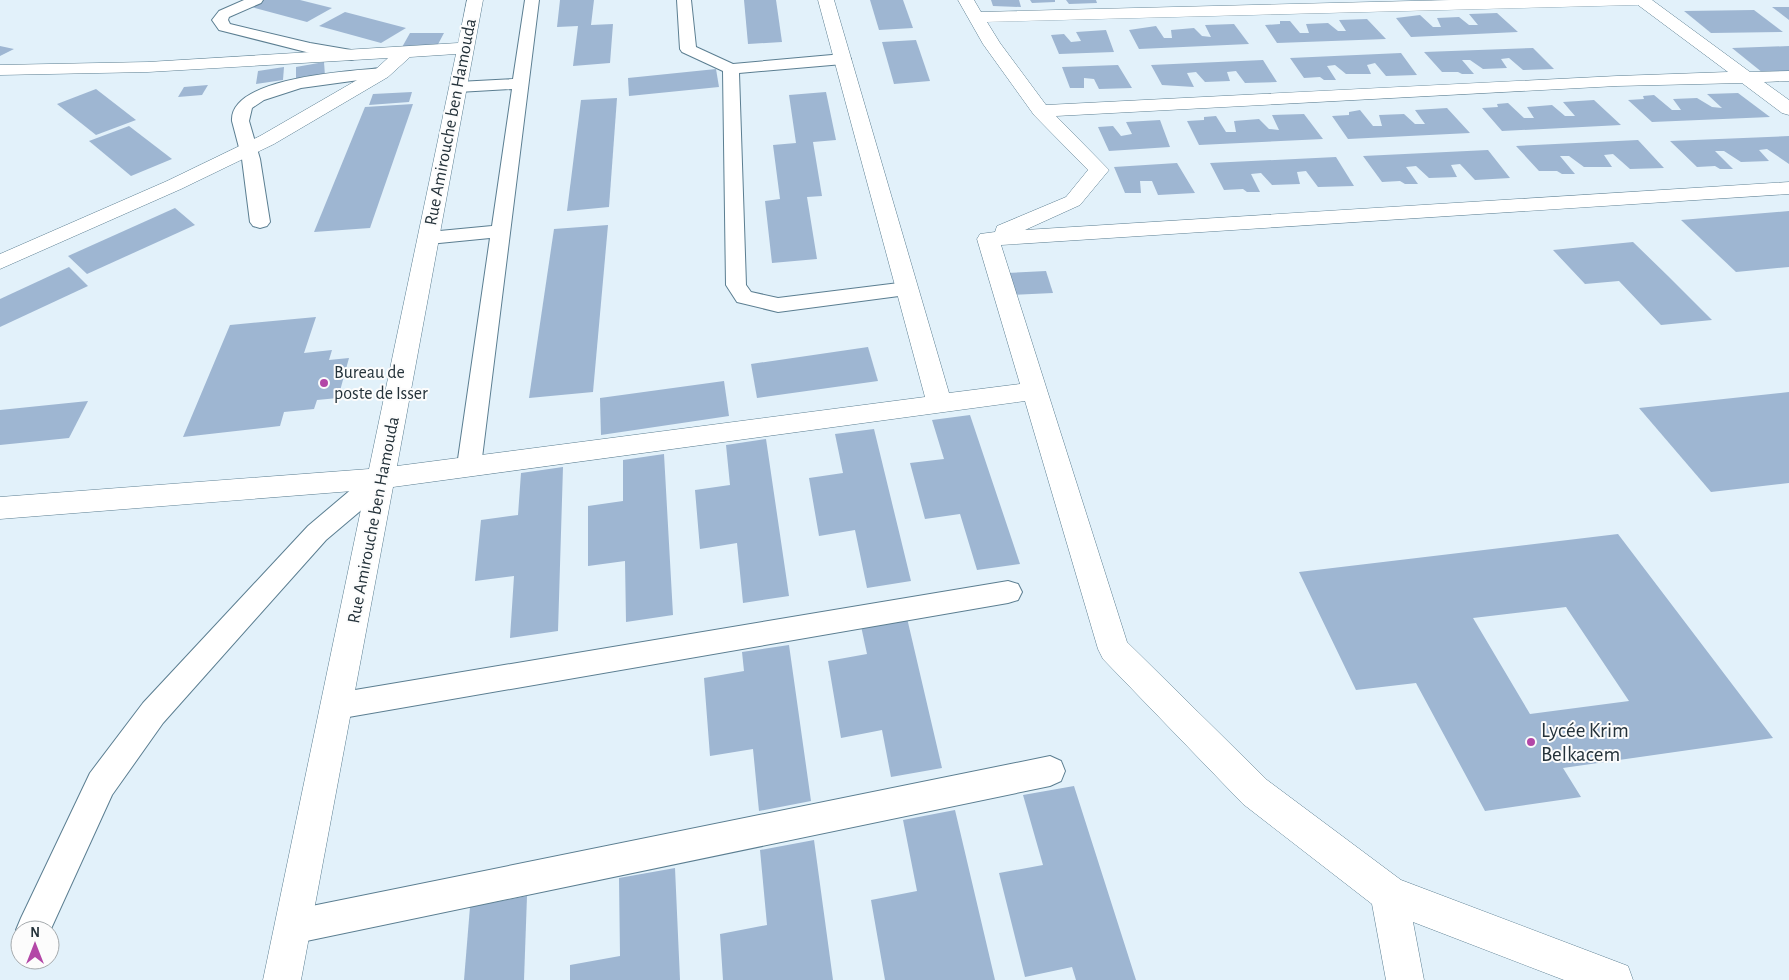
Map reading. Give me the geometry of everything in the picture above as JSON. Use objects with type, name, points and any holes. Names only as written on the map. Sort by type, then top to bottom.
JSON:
[{"type":"street","name":"Rue Amirouche ben Hamouda","points":[[282,980],[475,0]]},
{"type":"street","points":[[826,0],[938,404]]},
{"type":"street","points":[[966,0],[992,44],[1042,111],[1099,170],[1073,202],[988,239]]},
{"type":"street","points":[[977,17],[1642,0],[1789,109]]},
{"type":"street","points":[[0,70],[148,67],[466,48]]},
{"type":"street","points":[[0,262],[174,185],[249,149],[382,73],[406,51]]},
{"type":"street","points":[[1042,111],[1617,81],[1789,76]]},
{"type":"street","points":[[988,239],[1789,188]]},
{"type":"street","points":[[988,239],[1114,649],[1255,792],[1390,894],[1614,980]]},
{"type":"street","points":[[0,508],[382,478],[1034,391]]},
{"type":"street","points":[[1390,894],[1404,980]]},
{"type":"lane","points":[[256,0],[224,14],[220,20],[224,27],[310,48],[350,55]]},
{"type":"lane","points":[[469,466],[532,0]]},
{"type":"lane","points":[[684,0],[688,49],[731,69],[843,59]]},
{"type":"lane","points":[[731,69],[736,285],[744,297],[778,305],[907,289]]},
{"type":"lane","points":[[260,222],[249,149],[240,116],[242,107],[259,94],[299,84],[341,76],[382,73]]},
{"type":"lane","points":[[458,87],[521,83]]},
{"type":"lane","points":[[429,238],[501,231]]},
{"type":"lane","points":[[38,920],[101,784],[153,713],[317,533],[382,478]]},
{"type":"lane","points":[[337,706],[1008,592]]},
{"type":"lane","points":[[292,927],[1050,771]]},
{"type":"building","points":[[260,0],[300,0],[332,8],[307,22],[248,6]]},
{"type":"building","points":[[560,0],[594,0],[591,25],[613,24],[610,63],[573,66],[578,26],[557,27]]},
{"type":"building","points":[[744,0],[776,0],[782,42],[748,44]]},
{"type":"building","points":[[870,0],[903,0],[913,28],[879,30]]},
{"type":"building","points":[[991,0],[1019,0],[1021,7],[993,6]]},
{"type":"building","points":[[1030,0],[1055,0],[1055,2],[1032,3]]},
{"type":"building","points":[[1066,0],[1096,0],[1097,3],[1069,4]]},
{"type":"building","points":[[1772,7],[1789,7],[1789,20]]},
{"type":"building","points":[[1754,10],[1783,32],[1711,33],[1684,11]]},
{"type":"building","points":[[345,12],[406,28],[381,43],[319,26]]},
{"type":"building","points":[[1497,13],[1518,32],[1411,37],[1396,18],[1420,15],[1433,27],[1441,27],[1437,18],[1459,17],[1469,25],[1478,25],[1469,14]]},
{"type":"building","points":[[1367,19],[1386,39],[1277,43],[1265,25],[1280,24],[1280,21],[1290,21],[1300,33],[1309,33],[1306,24],[1328,23],[1338,31],[1346,31],[1339,20]]},
{"type":"building","points":[[1234,24],[1249,44],[1139,49],[1129,30],[1156,26],[1164,38],[1172,38],[1171,30],[1194,28],[1202,36],[1211,37],[1205,25]]},
{"type":"building","points":[[1106,30],[1114,52],[1059,54],[1051,35],[1064,34],[1071,42],[1081,41],[1076,32]]},
{"type":"building","points":[[410,33],[444,33],[436,48],[401,49]]},
{"type":"building","points":[[916,40],[930,81],[894,84],[882,42]]},
{"type":"building","points":[[0,46],[14,49],[0,56]]},
{"type":"building","points":[[1789,46],[1789,72],[1763,73],[1732,48]]},
{"type":"building","points":[[1533,48],[1554,69],[1523,70],[1509,58],[1501,59],[1507,68],[1483,69],[1470,60],[1462,60],[1474,74],[1442,72],[1424,52]]},
{"type":"building","points":[[1401,53],[1417,75],[1386,76],[1375,63],[1367,65],[1371,74],[1346,74],[1335,65],[1327,66],[1336,80],[1324,80],[1320,77],[1304,78],[1290,58]]},
{"type":"building","points":[[1263,60],[1277,82],[1245,83],[1236,71],[1227,72],[1230,81],[1205,82],[1196,72],[1187,73],[1194,87],[1162,85],[1151,65]]},
{"type":"building","points":[[324,62],[325,76],[296,81],[296,67]]},
{"type":"building","points":[[1118,65],[1132,88],[1099,89],[1094,79],[1084,78],[1084,88],[1070,88],[1062,67]]},
{"type":"building","points":[[284,67],[283,80],[256,84],[258,71]]},
{"type":"building","points":[[716,69],[719,87],[629,96],[628,78]]},
{"type":"building","points":[[208,85],[202,95],[178,97],[184,87]]},
{"type":"building","points":[[96,89],[136,120],[96,135],[57,104]]},
{"type":"building","points":[[412,92],[409,102],[369,105],[373,94]]},
{"type":"building","points":[[826,92],[836,140],[813,142],[822,196],[807,197],[817,259],[772,263],[765,201],[780,199],[773,145],[796,143],[789,95]]},
{"type":"building","points":[[1738,93],[1770,117],[1652,122],[1628,100],[1644,99],[1643,96],[1654,95],[1672,110],[1681,110],[1673,99],[1697,98],[1712,107],[1722,108],[1707,94]]},
{"type":"building","points":[[617,98],[609,207],[567,211],[581,100]]},
{"type":"building","points":[[1594,100],[1621,125],[1502,131],[1482,108],[1498,107],[1497,104],[1508,103],[1524,118],[1534,118],[1527,107],[1552,105],[1565,116],[1575,116],[1563,102]]},
{"type":"building","points":[[413,104],[370,228],[314,232],[365,107]]},
{"type":"building","points":[[1447,108],[1470,133],[1348,139],[1332,116],[1349,115],[1349,112],[1360,110],[1373,126],[1382,126],[1379,115],[1404,114],[1415,124],[1425,124],[1415,110]]},
{"type":"building","points":[[1304,114],[1323,139],[1199,145],[1187,121],[1204,120],[1204,117],[1216,116],[1226,132],[1236,132],[1234,121],[1259,119],[1269,129],[1279,130],[1272,115]]},
{"type":"building","points":[[1160,120],[1170,147],[1109,151],[1098,127],[1113,126],[1121,136],[1132,134],[1126,122]]},
{"type":"building","points":[[129,126],[172,159],[131,176],[89,141]]},
{"type":"building","points":[[1789,136],[1789,164],[1767,149],[1759,150],[1769,161],[1741,162],[1724,151],[1715,151],[1733,169],[1720,169],[1715,166],[1697,167],[1670,141]]},
{"type":"building","points":[[1638,140],[1664,168],[1630,169],[1613,154],[1604,155],[1612,167],[1584,167],[1569,156],[1560,156],[1575,174],[1539,171],[1516,146]]},
{"type":"building","points":[[1488,150],[1510,178],[1475,180],[1460,164],[1451,165],[1457,177],[1429,178],[1416,166],[1406,167],[1418,184],[1405,184],[1400,181],[1382,182],[1363,156]]},
{"type":"building","points":[[1336,157],[1354,186],[1318,187],[1306,171],[1297,172],[1300,184],[1272,185],[1261,173],[1251,174],[1260,192],[1247,192],[1243,189],[1224,190],[1210,163]]},
{"type":"building","points":[[1177,163],[1195,193],[1158,195],[1152,181],[1140,181],[1141,193],[1125,193],[1114,167]]},
{"type":"building","points":[[175,208],[195,225],[87,274],[68,256]]},
{"type":"building","points":[[1789,211],[1789,267],[1736,272],[1681,220]]},
{"type":"building","points":[[608,225],[593,392],[529,398],[554,229]]},
{"type":"building","points":[[1633,242],[1712,320],[1661,325],[1619,281],[1585,284],[1553,250]]},
{"type":"building","points":[[69,267],[88,286],[0,327],[0,299]]},
{"type":"building","points":[[1046,271],[1053,293],[1013,295],[1007,273]]},
{"type":"building","points":[[316,317],[304,353],[332,350],[329,360],[349,358],[338,398],[317,400],[314,409],[284,412],[280,426],[183,437],[230,325]]},
{"type":"building","points":[[868,347],[878,381],[757,398],[751,364]]},
{"type":"building","points":[[724,381],[729,416],[601,435],[600,398]]},
{"type":"building","points":[[1789,392],[1789,483],[1711,492],[1639,408]]},
{"type":"building","points":[[88,401],[69,438],[0,445],[0,410]]},
{"type":"building","points":[[970,415],[1020,564],[977,570],[960,514],[925,519],[910,463],[944,459],[932,420]]},
{"type":"building","points":[[874,429],[911,581],[867,588],[855,530],[819,536],[809,478],[843,473],[835,434]]},
{"type":"building","points":[[766,439],[789,596],[743,603],[737,543],[700,549],[695,490],[730,485],[726,445]]},
{"type":"building","points":[[664,454],[673,615],[626,622],[625,561],[588,566],[588,506],[623,501],[623,460]]},
{"type":"building","points":[[563,467],[558,631],[510,638],[514,576],[475,581],[481,520],[518,515],[521,473]]},
{"type":"building","points":[[1618,534],[1773,738],[1563,768],[1581,797],[1485,811],[1416,683],[1356,690],[1299,572]],"holes":[[[1566,607],[1629,701],[1530,714],[1473,618]]]},
{"type":"building","points":[[907,618],[942,768],[891,777],[882,730],[841,738],[828,661],[867,654],[861,626]]},
{"type":"building","points":[[789,645],[811,801],[759,811],[753,749],[710,756],[704,678],[744,671],[742,652]]},
{"type":"building","points":[[1074,786],[1136,980],[1076,980],[1072,967],[1025,977],[999,873],[1043,865],[1023,795]]},
{"type":"building","points":[[955,810],[995,980],[885,980],[871,900],[917,891],[903,820]]},
{"type":"building","points":[[814,840],[833,980],[723,980],[720,934],[767,925],[760,850]]},
{"type":"building","points":[[675,868],[680,980],[570,980],[570,965],[620,956],[619,878]]},
{"type":"building","points":[[527,896],[524,980],[464,980],[470,907]]},
{"type":"place","name":"Bureau de poste de Isser","points":[[324,383]]},
{"type":"place","name":"Lycée Krim Belkacem","points":[[1531,742]]}]
